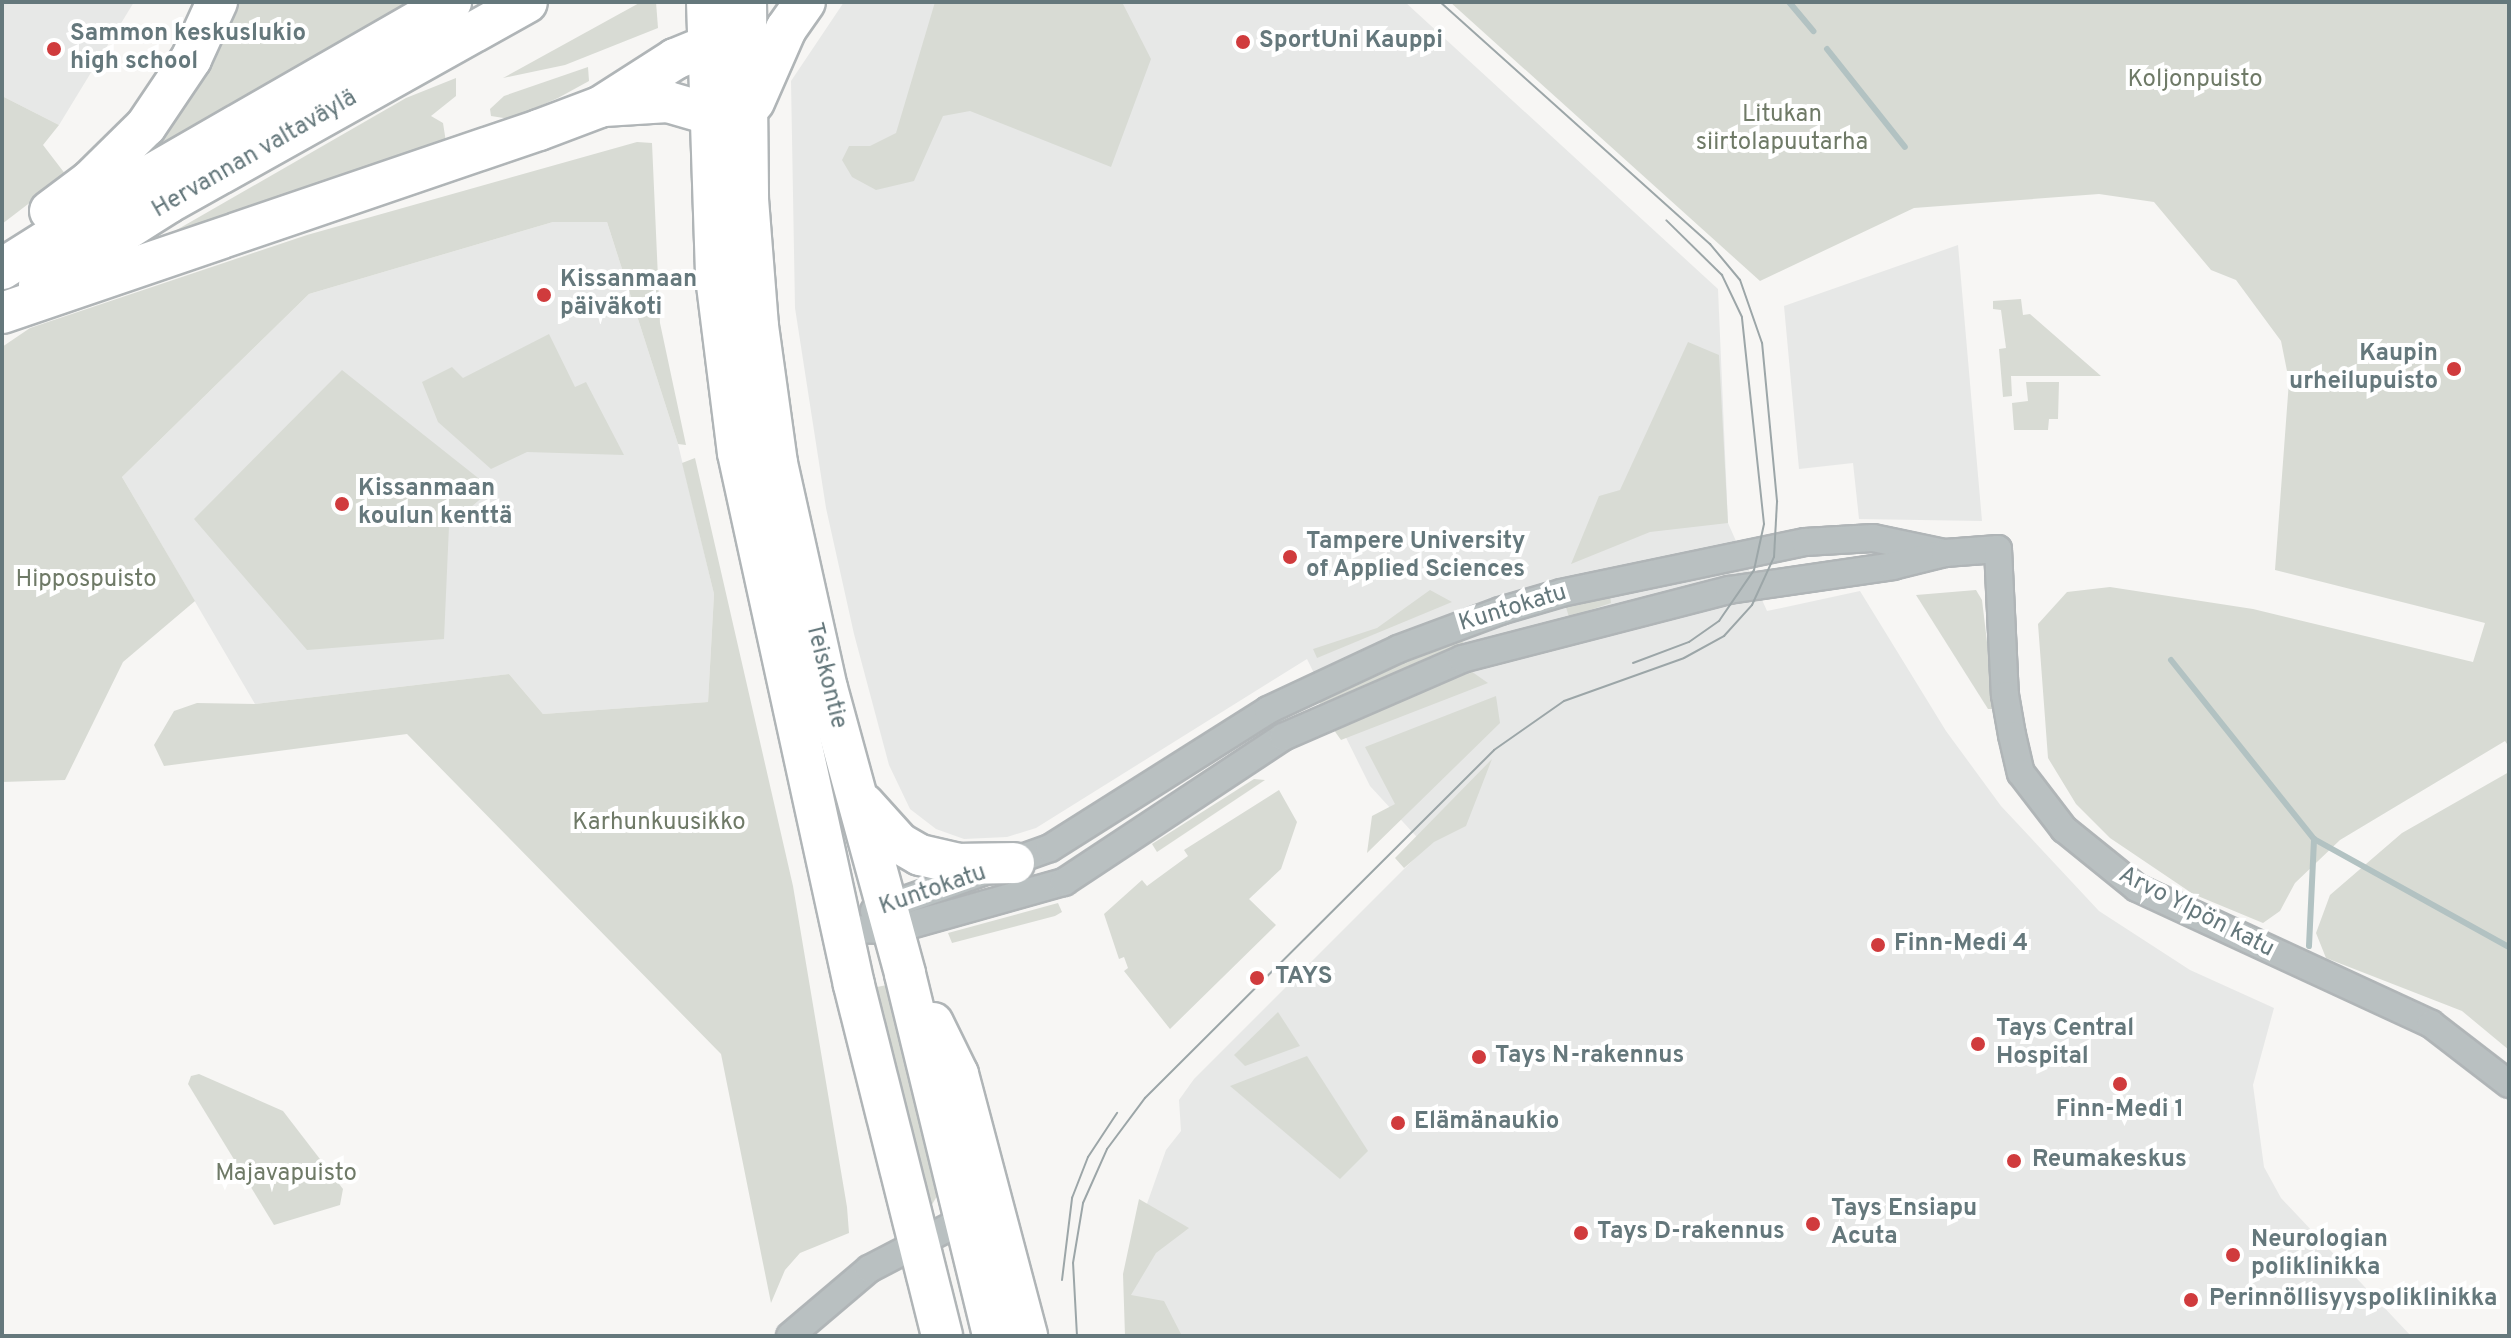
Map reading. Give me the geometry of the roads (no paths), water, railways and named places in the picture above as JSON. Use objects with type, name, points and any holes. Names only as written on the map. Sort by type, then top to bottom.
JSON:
[{"type":"highway","points":[[2,258],[16,238],[90,181],[146,126],[191,59],[217,2]]},
{"type":"highway","name":"Hervannan valtaväylä","points":[[2,269],[152,174],[451,2]]},
{"type":"highway","points":[[710,2],[734,24],[771,16]]},
{"type":"highway","name":"Teiskontie","points":[[710,2],[709,114],[716,277],[738,453],[842,929],[942,1336]]},
{"type":"highway","name":"Hervannan valtaväylä","points":[[2,311],[168,203],[520,6]]},
{"type":"highway","points":[[600,107],[649,74],[771,16]]},
{"type":"highway","name":"Teiskontie","points":[[771,16],[749,113],[748,199],[769,416],[796,557],[857,795],[912,1004],[978,1212],[993,1336]]},
{"type":"highway","points":[[2,311],[600,107],[668,102],[709,114]]},
{"type":"highway","points":[[857,795],[899,843],[920,855],[958,864],[1014,863]]},
{"type":"highway","points":[[978,1212],[1027,1336]]},
{"type":"street","name":"Kuntokatu","points":[[890,917],[1070,837],[1268,710],[1375,658],[1487,616],[1561,593],[1805,542],[1873,538],[1945,553]]},
{"type":"street","name":"Kuntokatu","points":[[842,929],[1064,882],[1283,737],[1462,659],[1729,590],[1893,566],[1945,553],[1998,549]]},
{"type":"street","name":"Arvo Ylpön katu","points":[[1998,549],[2005,695],[2012,735],[2021,773],[2064,829],[2137,888],[2431,1024],[2509,1084]]},
{"type":"street","points":[[790,1336],[869,1269],[918,1247],[978,1212]]},
{"type":"waterway","points":[[1789,2],[1813,31]]},
{"type":"waterway","points":[[1827,49],[1905,147]]},
{"type":"waterway","points":[[2171,660],[2314,839],[2509,947]]},
{"type":"waterway","points":[[2309,946],[2314,839]]},
{"type":"tram line","points":[[1077,1336],[1073,1263],[1083,1203],[1107,1149],[1145,1098],[1494,750],[1564,701],[1684,658],[1724,636],[1752,605],[1774,557],[1777,501],[1762,343],[1740,280],[1710,244],[1440,2]]},
{"type":"tram line","points":[[1633,663],[1689,642],[1719,621],[1754,570],[1764,524],[1742,317],[1722,275],[1666,220]]},
{"type":"tram line","points":[[1062,1280],[1072,1198],[1088,1157],[1117,1113]]},
{"type":"place","name":"SportUni Kauppi","points":[[1243,42]]},
{"type":"place","name":"Sammon keskuslukio high school","points":[[54,49]]},
{"type":"place","name":"Kissanmaan päiväkoti","points":[[544,295]]},
{"type":"place","name":"Kaupin urheilupuisto","points":[[2454,369]]},
{"type":"place","name":"Kissanmaan koulun kenttä","points":[[342,504]]},
{"type":"place","name":"Tampere University of Applied Sciences","points":[[1290,557]]},
{"type":"place","name":"Finn-Medi 4","points":[[1878,945]]},
{"type":"place","name":"TAYS","points":[[1257,978]]},
{"type":"place","name":"Tays Central Hospital","points":[[1978,1044]]},
{"type":"place","name":"Tays N-rakennus","points":[[1479,1057]]},
{"type":"place","name":"Finn-Medi 1","points":[[2120,1084]]},
{"type":"place","name":"Elämänaukio","points":[[1398,1123]]},
{"type":"place","name":"Reumakeskus","points":[[2014,1161]]},
{"type":"place","name":"Tays Ensiapu Acuta","points":[[1813,1224]]},
{"type":"place","name":"Tays D-rakennus","points":[[1581,1233]]},
{"type":"place","name":"Neurologian poliklinikka","points":[[2233,1255]]},
{"type":"place","name":"Perinnöllisyyspoliklinikka","points":[[2191,1300]]},
{"type":"park label","name":"Koljonpuisto","points":[[2195,81]]},
{"type":"park label","name":"Litukan siirtolapuutarha","points":[[1782,130]]},
{"type":"park label","name":"Hippospuisto","points":[[86,581]]},
{"type":"park label","name":"Karhunkuusikko","points":[[659,824]]},
{"type":"park label","name":"Majavapuisto","points":[[286,1175]]}]
